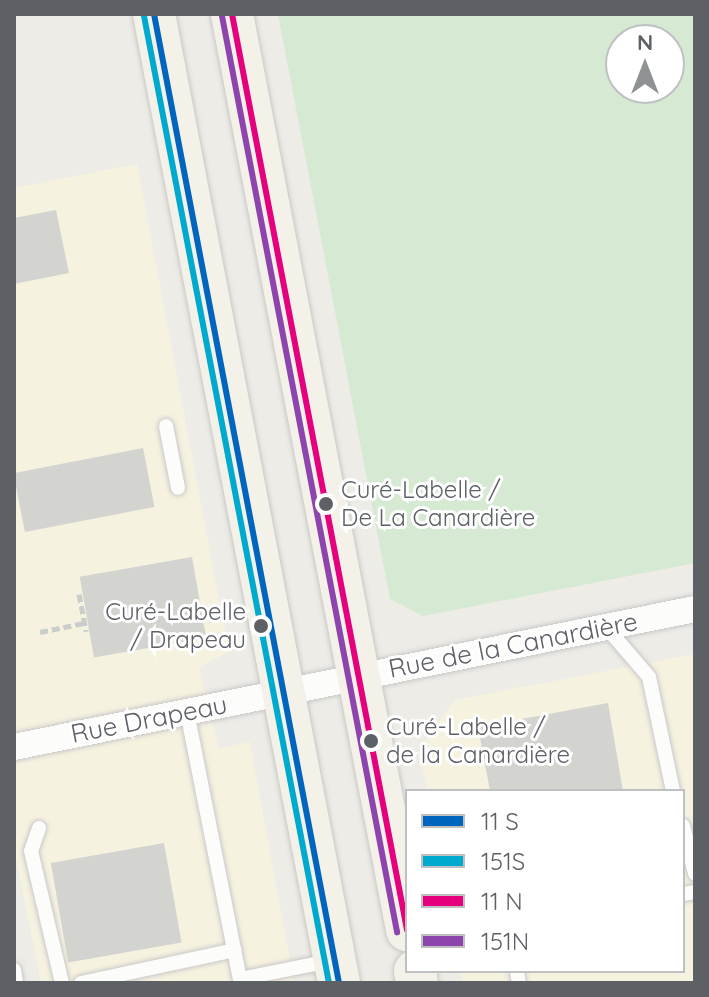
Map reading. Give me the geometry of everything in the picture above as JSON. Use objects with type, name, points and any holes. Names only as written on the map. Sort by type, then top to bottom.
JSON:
[{"type":"main road","points":[[154,14],[337,972]]},
{"type":"main road","points":[[232,14],[405,919]]},
{"type":"street","name":"Rue de la Canardière","points":[[284,692],[695,609]]},
{"type":"street","name":"Rue Drapeau","points":[[14,747],[284,692]]},
{"type":"lane","points":[[166,426],[178,488]]},
{"type":"lane","points":[[606,626],[649,677],[673,789]]},
{"type":"lane","points":[[187,712],[240,979],[337,972]]},
{"type":"lane","points":[[39,828],[31,851],[62,983]]},
{"type":"lane","points":[[685,836],[695,873]]},
{"type":"lane","points":[[81,983],[235,950]]},
{"type":"lane","points":[[14,970],[16,983]]},
{"type":"path","points":[[79,594],[86,631]]},
{"type":"path","points":[[40,632],[84,623]]},
{"type":"shaded area","points":[[137,164],[229,652],[199,667],[219,748],[250,742],[294,983],[41,983],[14,848],[14,188]]},
{"type":"shaded area","points":[[695,654],[695,983],[462,983],[460,973],[685,973],[685,789],[427,789],[419,749],[455,700]]},
{"type":"green space","points":[[278,14],[695,14],[695,563],[423,616],[390,599]]},
{"type":"building","points":[[56,210],[69,273],[14,284],[14,218]]},
{"type":"building","points":[[143,448],[154,507],[25,532],[14,473]]},
{"type":"building","points":[[192,557],[206,638],[94,658],[80,577]]},
{"type":"building","points":[[608,703],[623,789],[490,789],[478,727]]},
{"type":"building","points":[[164,843],[182,942],[68,962],[51,863]]},
{"type":"transit line","points":[[154,14],[339,983]]},
{"type":"transit line","points":[[232,14],[405,920]]},
{"type":"transit line","name":"151S","points":[[144,16],[329,983]]},
{"type":"transit line","name":"151N","points":[[222,16],[397,932]]},
{"type":"place","name":"Curé-Labelle / De La Canardière","points":[[326,504]]},
{"type":"place","name":"Curé-Labelle / Drapeau","points":[[261,626]]},
{"type":"place","name":"Curé-Labelle / de la Canardière","points":[[371,741]]}]
